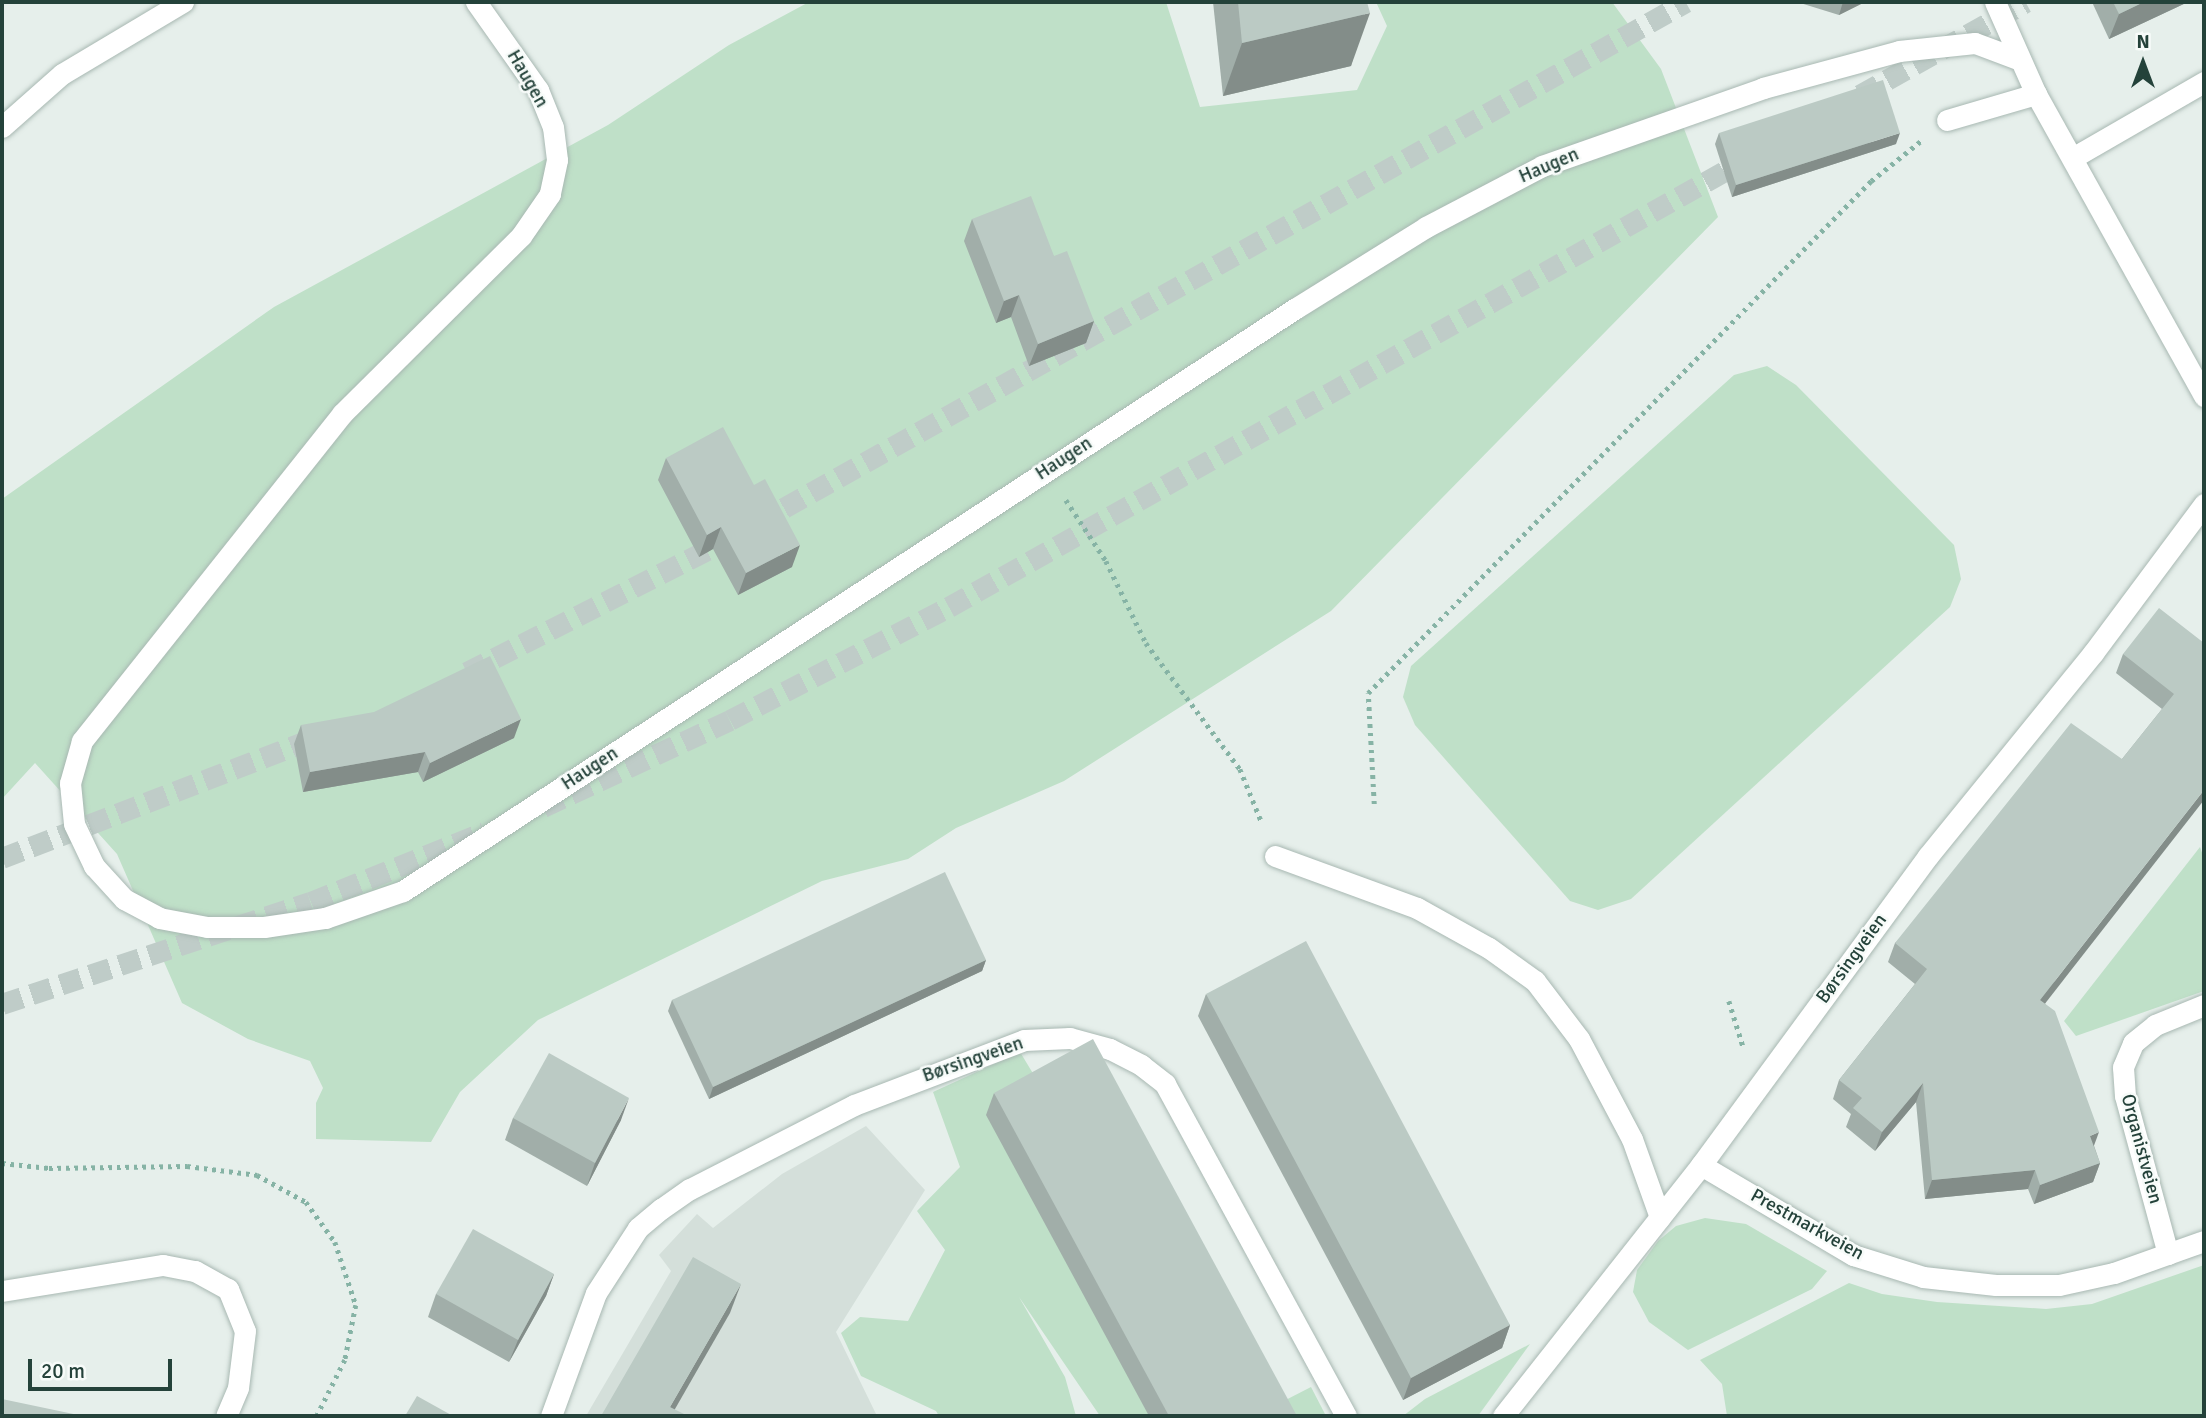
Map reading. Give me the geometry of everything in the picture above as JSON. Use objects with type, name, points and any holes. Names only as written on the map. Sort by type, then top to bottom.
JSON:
[{"type":"street","points":[[2,127],[62,74],[183,2]]},
{"type":"street","name":"Haugen","points":[[476,2],[538,90],[553,127],[557,160],[550,194],[521,236],[342,414],[82,741],[70,783],[74,824],[94,866],[124,898],[159,918],[207,927],[264,927],[325,918],[403,891],[1042,472],[1426,227],[1542,166],[1762,88],[1899,51],[1975,43],[2018,59]]},
{"type":"street","points":[[1995,2],[2018,59],[2036,94],[2074,157],[2204,396]]},
{"type":"street","points":[[2074,157],[2204,82]]},
{"type":"street","points":[[1947,120],[2036,94]]},
{"type":"street","name":"Børsingveien","points":[[1503,1416],[1701,1165],[1928,856],[2093,653],[2204,504]]},
{"type":"street","points":[[1275,856],[1417,908],[1489,948],[1535,981],[1585,1050],[1632,1139],[1660,1217]]},
{"type":"street","name":"Organistveien","points":[[2168,1254],[2126,1096],[2123,1067],[2133,1043],[2155,1025],[2204,1005]]},
{"type":"street","name":"Børsingveien","points":[[551,1416],[596,1293],[638,1228],[661,1209],[690,1189],[878,1095],[1024,1040],[1070,1038],[1110,1049],[1141,1065],[1165,1084],[1346,1416]]},
{"type":"street","name":"Prestmarkveien","points":[[1701,1165],[1853,1255],[1923,1277],[1996,1285],[2059,1285],[2204,1241]]},
{"type":"street","points":[[2,1291],[163,1265],[195,1271],[228,1289],[245,1331],[238,1388],[226,1416]]},
{"type":"path","points":[[1374,804],[1368,693],[1871,181],[1947,120]]},
{"type":"path","points":[[1042,472],[1072,506],[1106,561],[1146,643],[1240,769],[1275,856]]},
{"type":"path","points":[[2,1163],[49,1168],[187,1166],[257,1174],[306,1202],[335,1242],[356,1304],[345,1360],[317,1416]]},
{"type":"shaded area","points":[[866,1126],[925,1190],[836,1332],[877,1416],[586,1416],[671,1271],[659,1255],[697,1214],[713,1228],[782,1174]]},
{"type":"green space","points":[[809,2],[1166,2],[1200,107],[1357,90],[1387,26],[1376,2],[1612,2],[1661,69],[1718,217],[1331,611],[1064,781],[956,828],[908,859],[822,881],[538,1020],[460,1092],[431,1142],[316,1139],[316,1103],[323,1088],[310,1061],[248,1039],[182,1003],[117,854],[35,763],[2,799],[2,499],[274,307],[608,125],[729,45]]},
{"type":"green space","points":[[1767,366],[1796,385],[1954,545],[1961,579],[1950,607],[1631,899],[1598,910],[1570,901],[1415,725],[1403,697],[1411,666],[1734,375]]},
{"type":"green space","points":[[2200,847],[2204,858],[2204,991],[2076,1036],[2064,1021]]},
{"type":"green space","points":[[1020,1052],[1040,1085],[1149,1416],[1100,1416],[1019,1297],[1065,1377],[1076,1416],[939,1416],[936,1411],[861,1376],[841,1333],[860,1317],[908,1321],[945,1250],[917,1211],[960,1167],[933,1092]]},
{"type":"green space","points":[[1705,1218],[1746,1224],[1827,1271],[1812,1289],[1688,1350],[1649,1322],[1633,1292],[1637,1270],[1658,1241],[1676,1226]]},
{"type":"green space","points":[[2204,1265],[2204,1416],[1727,1416],[1722,1384],[1700,1360],[1849,1283],[1882,1294],[1937,1302],[2046,1309],[2092,1304]]},
{"type":"green space","points":[[1530,1344],[1478,1416],[1403,1416],[1425,1399]]},
{"type":"green space","points":[[1311,1387],[1326,1416],[1276,1416],[1272,1407]]},
{"type":"building","points":[[1238,2],[1367,2],[1370,13],[1242,43]]},
{"type":"building","points":[[2113,2],[2144,2],[2119,14]]},
{"type":"building","points":[[1883,80],[1900,133],[1736,185],[1719,133]]},
{"type":"building","points":[[1031,196],[1054,256],[1067,251],[1094,321],[1038,344],[1019,295],[1004,301],[972,219]]},
{"type":"building","points":[[723,427],[754,485],[765,479],[800,545],[746,573],[721,527],[707,535],[666,458]]},
{"type":"building","points":[[2159,608],[2204,643],[2204,790],[2040,1000],[2055,1011],[2099,1132],[2090,1136],[2100,1163],[2040,1185],[2035,1170],[1932,1180],[1923,1083],[1882,1132],[1853,1108],[1862,1098],[1839,1080],[1927,969],[1895,943],[2071,723],[2122,759],[2174,694],[2123,654]]},
{"type":"building","points":[[490,656],[521,719],[430,763],[425,752],[310,772],[301,725],[374,712]]},
{"type":"building","points":[[945,872],[986,960],[713,1087],[672,1000]]},
{"type":"building","points":[[1306,941],[1510,1325],[1411,1378],[1206,994]]},
{"type":"building","points":[[1093,1039],[1297,1416],[1169,1416],[994,1093]]},
{"type":"building","points":[[549,1053],[629,1098],[595,1163],[513,1118]]},
{"type":"building","points":[[473,1229],[554,1274],[518,1340],[436,1294]]},
{"type":"building","points":[[693,1257],[741,1284],[670,1407],[688,1416],[601,1416]]},
{"type":"building","points":[[417,1396],[453,1416],[405,1416]]},
{"type":"building","points":[[2,1399],[83,1416],[2,1416]]},
{"type":"tunnel","points":[[757,523],[1686,2]]},
{"type":"tunnel","points":[[1860,95],[2026,2]]},
{"type":"tunnel","points":[[543,807],[730,720],[949,607],[1750,157]]},
{"type":"tunnel","points":[[467,672],[723,542]]},
{"type":"tunnel","points":[[2,858],[319,736]]},
{"type":"tunnel","points":[[2,1004],[311,902],[484,832]]}]
